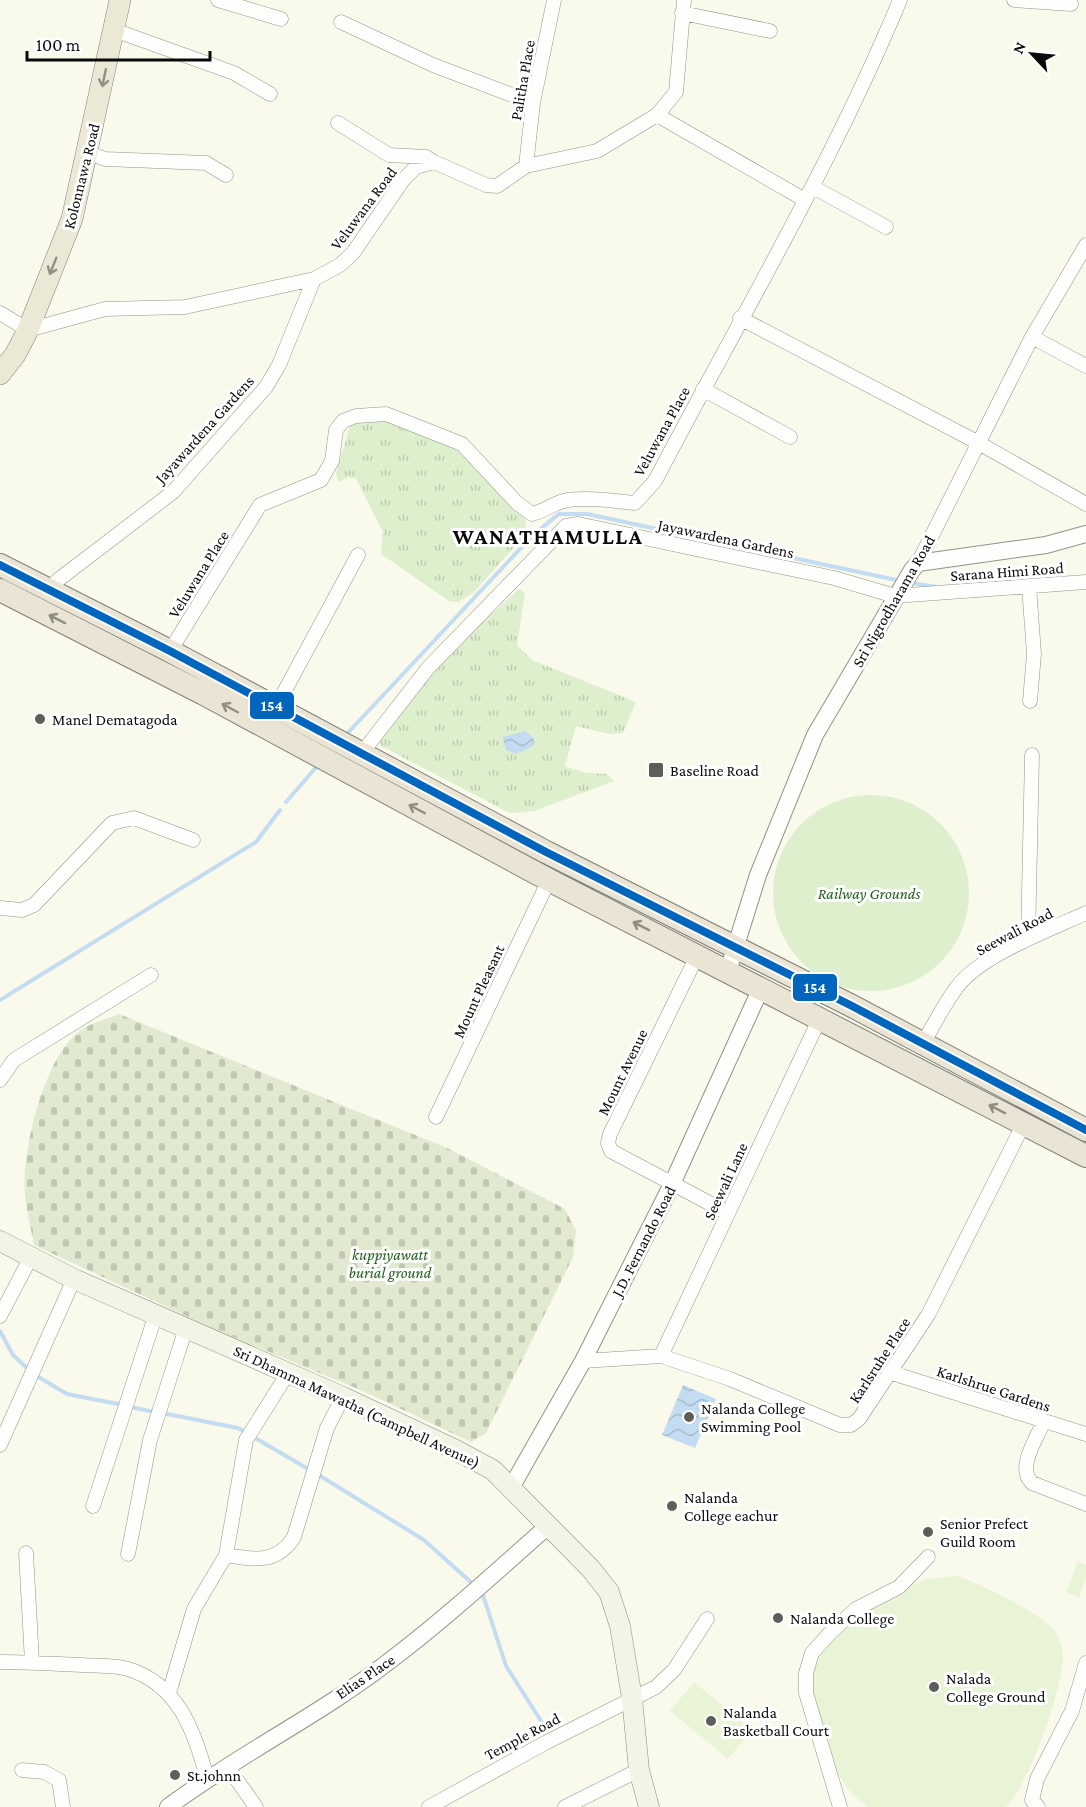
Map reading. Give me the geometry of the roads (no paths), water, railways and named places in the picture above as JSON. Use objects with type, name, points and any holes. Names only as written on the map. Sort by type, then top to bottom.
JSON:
[{"type":"highway","points":[[0,566],[170,651],[546,852],[923,1043],[1086,1130]]},
{"type":"highway","points":[[0,590],[324,759],[549,880],[698,954],[819,1020],[1086,1156]]},
{"type":"main road","name":"Kolonnawa Road","points":[[0,374],[15,355],[28,330],[72,219],[120,0]]},
{"type":"main road","name":"Sri Dhamma Mawatha (Campbell Avenue)","points":[[0,1241],[74,1279],[343,1397],[456,1450],[493,1470],[512,1486],[591,1569],[609,1593],[620,1626],[633,1698],[639,1770],[649,1807]]},
{"type":"street","points":[[218,0],[281,19]]},
{"type":"street","name":"Palitha Place","points":[[526,166],[533,104],[554,0]]},
{"type":"street","name":"Veluwana Place","points":[[170,651],[260,505],[321,480],[328,474],[336,430],[343,421],[356,416],[386,414],[449,436],[462,444],[517,503],[532,514],[542,512],[564,500],[584,499],[635,503],[655,481],[740,318],[809,193],[867,80],[900,0]]},
{"type":"street","points":[[1014,0],[1071,4]]},
{"type":"street","points":[[338,123],[389,155],[426,157],[486,185],[497,186],[526,166],[597,151],[657,115],[676,92],[680,73],[683,6],[770,31]]},
{"type":"street","points":[[340,22],[433,65],[533,104]]},
{"type":"street","points":[[114,30],[234,73],[270,94]]},
{"type":"street","points":[[657,115],[809,193],[886,227]]},
{"type":"street","points":[[88,153],[105,159],[206,163],[226,175]]},
{"type":"street","name":"Veluwana Road","points":[[28,330],[105,309],[186,307],[314,279],[340,265],[352,253],[403,180],[416,167],[434,162]]},
{"type":"street","name":"Sri Nigrodharama Road","points":[[729,971],[758,875],[815,735],[915,566],[1032,337],[1086,244]]},
{"type":"street","name":"Jayawardena Gardens","points":[[48,590],[173,492],[266,387],[279,365],[314,279]]},
{"type":"street","points":[[0,313],[28,330]]},
{"type":"street","points":[[740,318],[977,442],[1086,504]]},
{"type":"street","points":[[1032,337],[1086,366]]},
{"type":"street","points":[[703,389],[790,436]]},
{"type":"street","name":"Jayawardena Gardens","points":[[347,746],[428,668],[566,526],[578,524],[898,593]]},
{"type":"street","points":[[915,566],[1046,545],[1086,534]]},
{"type":"street","points":[[276,707],[358,555]]},
{"type":"street","name":"Sarana Himi Road","points":[[898,593],[1086,582]]},
{"type":"street","points":[[1029,586],[1034,654],[1030,701]]},
{"type":"street","points":[[1028,939],[1032,755]]},
{"type":"street","points":[[0,908],[22,910],[34,905],[112,823],[134,818],[193,840]]},
{"type":"street","name":"Mount Pleasant","points":[[436,1117],[549,880]]},
{"type":"street","name":"Seewali Road","points":[[923,1043],[958,985],[982,965],[1028,939],[1086,913]]},
{"type":"street","name":"Mount Avenue","points":[[698,954],[608,1143],[611,1151],[729,1213]]},
{"type":"street","points":[[0,1080],[14,1060],[151,975]]},
{"type":"street","name":"J.D. Fernando Road","points":[[512,1486],[583,1361],[672,1184],[761,988]]},
{"type":"street","name":"Seewali Lane","points":[[661,1356],[819,1020]]},
{"type":"street","name":"Karlsruhe Place","points":[[583,1361],[661,1356],[730,1379],[840,1425],[851,1425],[860,1419],[928,1315],[1024,1123]]},
{"type":"street","points":[[0,1316],[31,1257]]},
{"type":"street","points":[[0,1445],[74,1279]]},
{"type":"street","points":[[93,1506],[156,1314]]},
{"type":"street","points":[[128,1554],[150,1440],[186,1328]]},
{"type":"street","name":"Karlshrue Gardens","points":[[892,1372],[1086,1434]]},
{"type":"street","points":[[169,1693],[194,1609],[226,1555],[249,1434],[288,1373]]},
{"type":"street","points":[[226,1555],[264,1558],[285,1551],[294,1537],[327,1428],[343,1397]]},
{"type":"street","points":[[1044,1421],[1024,1468],[1027,1478],[1032,1483],[1086,1504]]},
{"type":"street","name":"Elias Place","points":[[168,1807],[207,1778],[391,1660],[548,1526]]},
{"type":"street","points":[[26,1553],[32,1662]]},
{"type":"street","points":[[840,1807],[806,1693],[806,1673],[812,1653],[856,1609],[899,1587],[928,1557]]},
{"type":"street","name":"Temple Road","points":[[429,1807],[463,1786],[656,1687],[674,1670],[707,1619]]},
{"type":"street","points":[[0,1662],[126,1668],[149,1677],[169,1693],[189,1723],[199,1747],[207,1778]]},
{"type":"street","points":[[1038,1807],[1032,1800],[1037,1779],[1071,1711],[1086,1663]]},
{"type":"street","points":[[227,1766],[256,1807]]},
{"type":"street","points":[[22,1770],[44,1772],[59,1780],[63,1807]]},
{"type":"street","points":[[565,1807],[639,1770]]},
{"type":"water","points":[[525,731],[534,738],[532,747],[516,754],[506,750],[503,737]]},
{"type":"water","name":"Nalanda College Swimming Pool","points":[[683,1385],[716,1399],[695,1448],[662,1435]]},
{"type":"waterway","points":[[344,737],[534,534],[559,514],[587,514],[901,581]]},
{"type":"waterway","points":[[911,583],[936,587]]},
{"type":"waterway","points":[[286,802],[319,764]]},
{"type":"waterway","points":[[0,1000],[256,842],[280,810]]},
{"type":"waterway","points":[[0,1331],[13,1355],[29,1370]]},
{"type":"waterway","points":[[35,1375],[67,1394],[123,1405]]},
{"type":"waterway","points":[[130,1407],[155,1412]]},
{"type":"waterway","points":[[162,1413],[238,1428],[310,1470]]},
{"type":"waterway","points":[[317,1474],[424,1540],[474,1585]]},
{"type":"waterway","points":[[482,1592],[506,1666],[543,1724]]},
{"type":"place","name":"Manel Dematagoda","points":[[40,719]]},
{"type":"place","name":"Baseline Road","points":[[656,770]]},
{"type":"place","name":"Nalanda College Swimming Pool","points":[[689,1417]]},
{"type":"place","name":"Nalanda College eachur","points":[[672,1506]]},
{"type":"place","name":"Senior Prefect Guild Room","points":[[928,1532]]},
{"type":"place","name":"Nalanda College","points":[[778,1618]]},
{"type":"place","name":"Nalada College Ground","points":[[934,1687]]},
{"type":"place","name":"Nalanda Basketball Court","points":[[711,1721]]},
{"type":"place","name":"St.johnn","points":[[175,1775]]},
{"type":"district","name":"WANATHAMULLA","points":[[548,536]]},
{"type":"park label","name":"Railway Grounds","points":[[869,893]]},
{"type":"park label","name":"kuppiyawatt burial ground","points":[[390,1263]]}]
